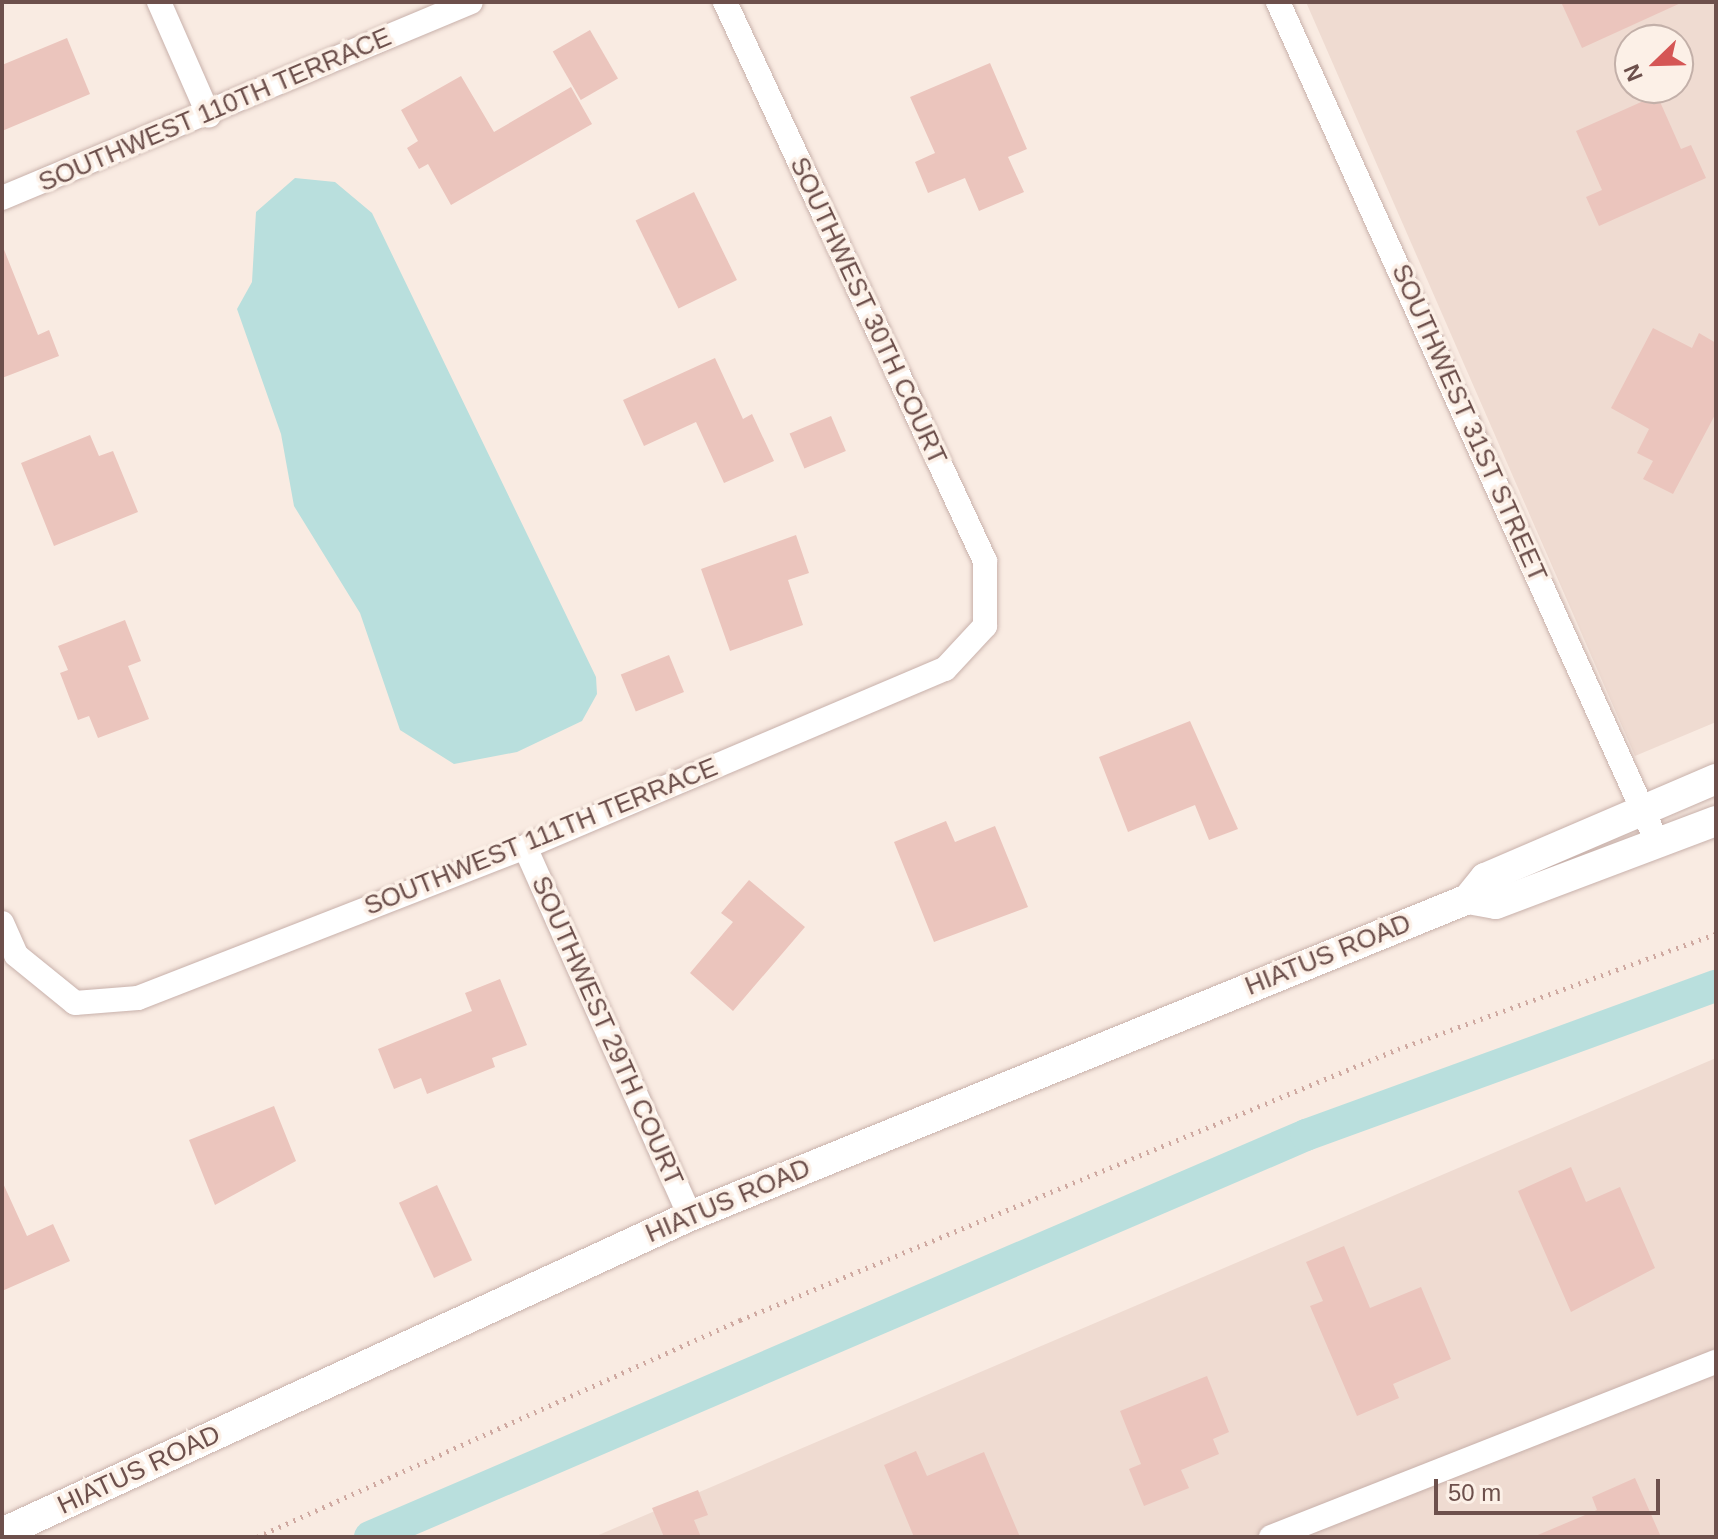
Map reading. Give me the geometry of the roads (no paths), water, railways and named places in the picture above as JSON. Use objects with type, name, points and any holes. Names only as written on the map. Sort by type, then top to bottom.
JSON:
[{"type":"street","points":[[159,2],[209,116]]},
{"type":"street","name":"SOUTHWEST 110TH TERRACE","points":[[2,198],[209,116],[471,2]]},
{"type":"street","name":"SOUTHWEST 30TH COURT","points":[[725,2],[985,561],[985,626]]},
{"type":"street","name":"SOUTHWEST 31ST STREET","points":[[1278,2],[1658,844]]},
{"type":"street","name":"SOUTHWEST 111TH TERRACE","points":[[2,923],[16,955],[75,1003],[138,998],[525,847],[945,669],[985,626]]},
{"type":"street","name":"HIATUS ROAD","points":[[2,1533],[690,1216],[1468,899],[1485,878],[1716,779]]},
{"type":"street","name":"HIATUS ROAD","points":[[1468,899],[1496,904],[1716,821]]},
{"type":"street","name":"SOUTHWEST 29TH COURT","points":[[525,847],[690,1216]]},
{"type":"street","points":[[1271,1537],[1716,1362]]},
{"type":"water","points":[[295,178],[335,182],[372,213],[596,677],[597,694],[582,721],[517,752],[454,764],[400,730],[360,613],[294,506],[281,434],[237,309],[252,282],[256,212]]},
{"type":"waterway","points":[[370,1537],[1306,1135],[1716,986]]}]
